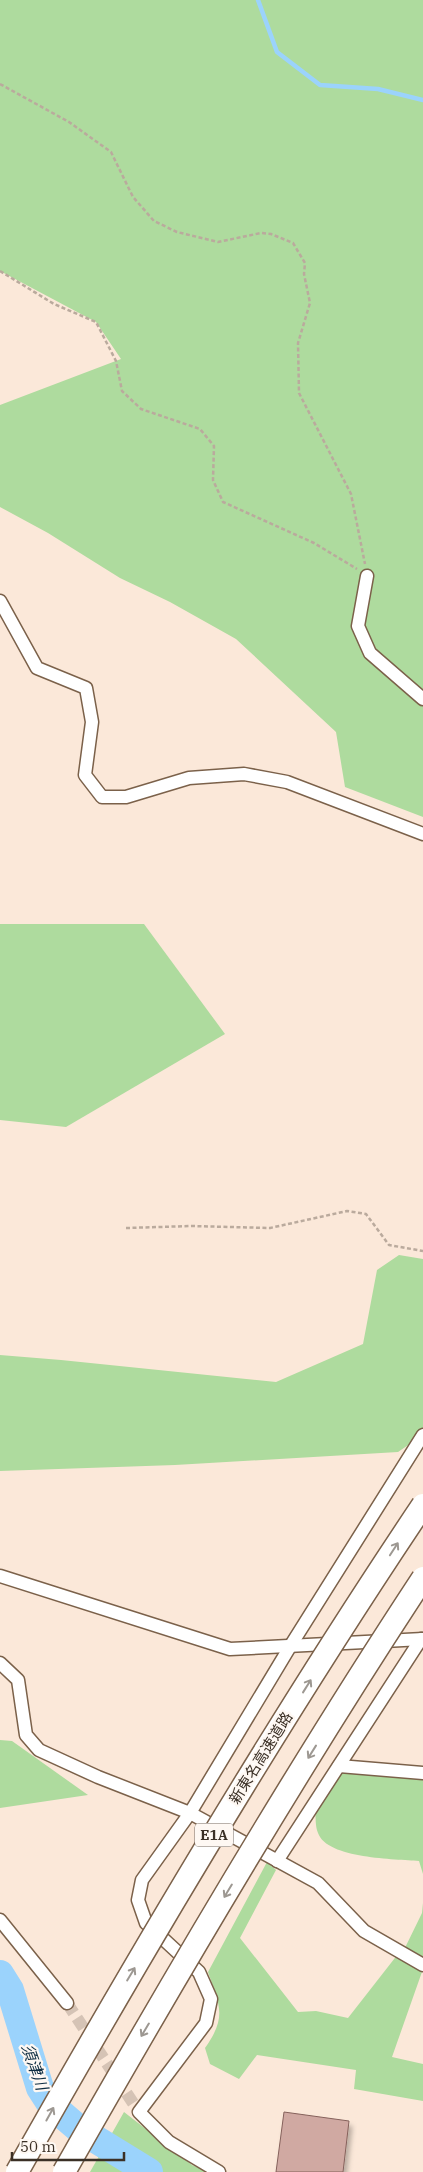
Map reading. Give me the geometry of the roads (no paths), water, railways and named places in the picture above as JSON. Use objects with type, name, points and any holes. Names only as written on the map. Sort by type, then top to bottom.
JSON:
[{"type":"highway","name":"新東名高速道路","points":[[17,2172],[98,2028],[249,1778],[423,1505]]},
{"type":"highway","name":"E1A","points":[[64,2172],[133,2050],[280,1803],[423,1578]]},
{"type":"street","points":[[367,576],[358,626],[370,653],[423,698]]},
{"type":"street","points":[[0,601],[37,668],[86,688],[92,722],[85,775],[102,797],[126,797],[189,778],[244,774],[287,782],[423,834]]},
{"type":"street","points":[[218,2172],[169,2142],[140,2112],[206,2023],[211,1999],[199,1972],[146,1923],[138,1900],[142,1880],[190,1813],[291,1645],[423,1435]]},
{"type":"street","points":[[0,1576],[230,1648],[422,1639]]},
{"type":"street","points":[[277,1861],[422,1639]]},
{"type":"street","points":[[0,1663],[18,1680],[26,1735],[39,1750],[98,1777],[190,1813],[318,1883],[364,1931],[423,1964]]},
{"type":"street","points":[[339,1766],[423,1772]]},
{"type":"street","points":[[0,1920],[67,2003]]},
{"type":"waterway","points":[[258,0],[277,52],[320,85],[378,89],[423,100]]},
{"type":"waterway","name":"須津川","points":[[0,1974],[10,1990],[40,2088],[51,2105],[79,2129],[149,2172]]},
{"type":"tunnel","points":[[67,2003],[139,2112]]}]
